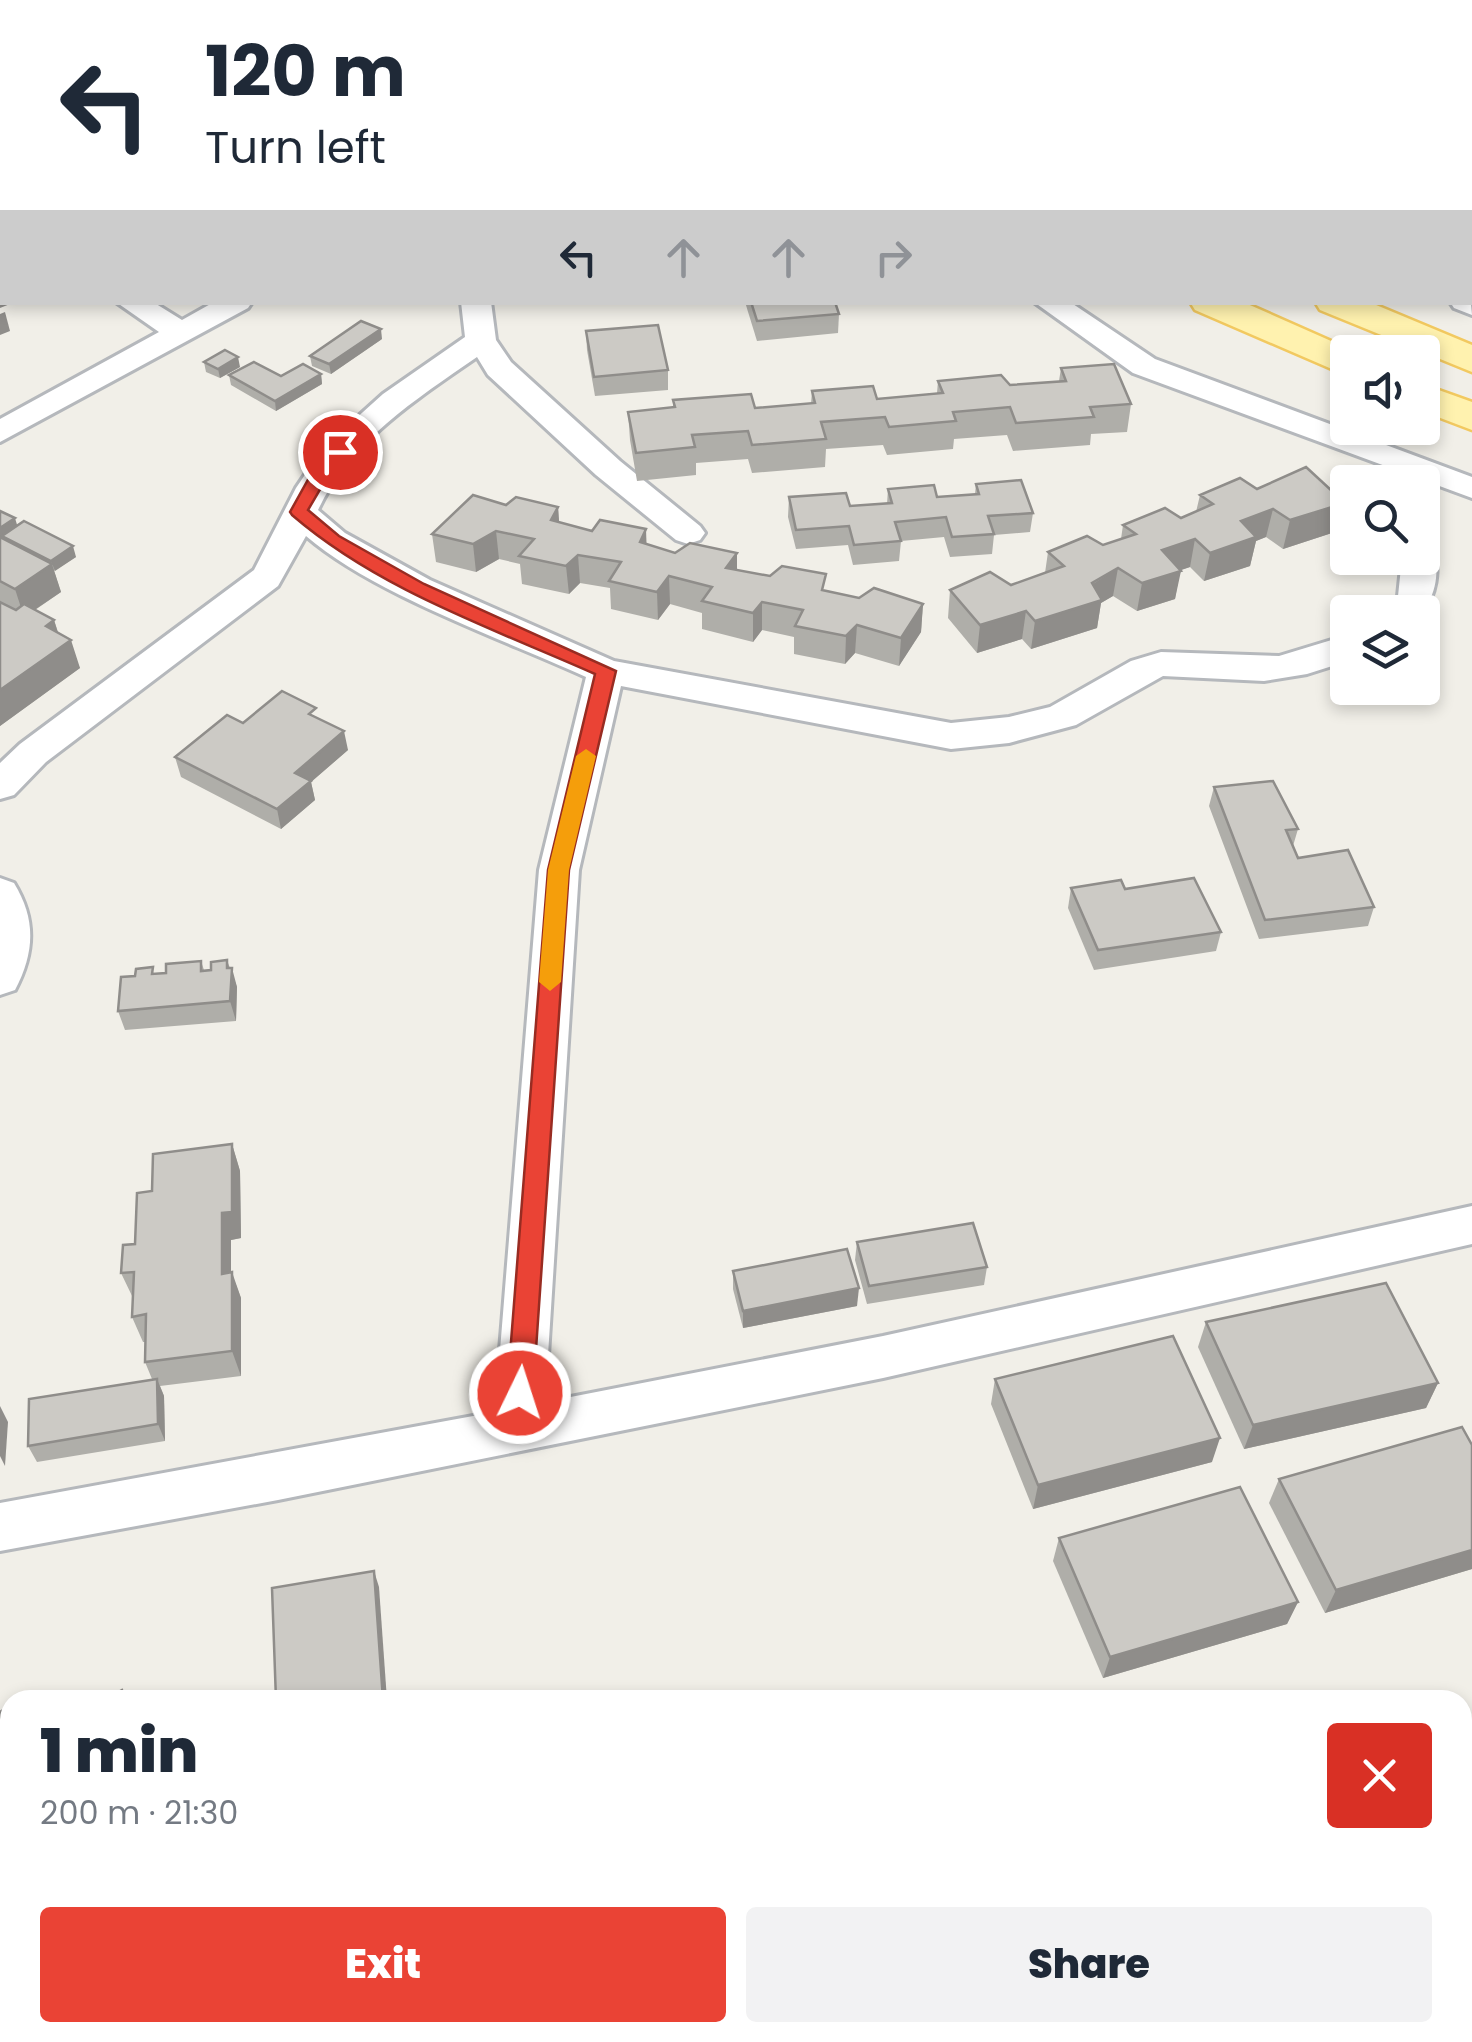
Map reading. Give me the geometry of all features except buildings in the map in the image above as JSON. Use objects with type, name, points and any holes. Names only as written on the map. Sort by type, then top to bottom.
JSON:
[{"type":"main road","points":[[1216,305],[1330,356]]},
{"type":"main road","points":[[1341,305],[1472,360]]},
{"type":"main road","points":[[1440,404],[1472,418]]},
{"type":"street","points":[[136,305],[178,331]]},
{"type":"street","points":[[0,432],[230,305]]},
{"type":"street","points":[[476,305],[481,340],[513,381],[608,468],[688,533]]},
{"type":"street","points":[[1053,305],[1144,366],[1330,437]]},
{"type":"street","points":[[0,786],[34,754],[266,578],[285,552],[299,512],[322,471],[358,434],[481,340]]},
{"type":"street","points":[[1339,445],[1354,465]]},
{"type":"street","points":[[1352,445],[1472,488]]},
{"type":"street","points":[[299,512],[333,540],[418,588],[606,671],[951,736],[1004,733],[1046,724],[1095,701],[1152,666],[1189,662],[1240,669],[1284,668],[1330,656]]},
{"type":"street","points":[[518,1430],[559,870],[606,671]]},
{"type":"street","points":[[0,894],[9,906],[12,948],[0,979]]},
{"type":"street","points":[[0,1527],[883,1358],[1472,1225]]},
{"type":"slow traffic","points":[[550,982],[559,870],[586,756]]},
{"type":"route","points":[[340,452],[322,471],[299,512],[333,540],[418,588],[606,671],[559,870],[520,1393]]}]
